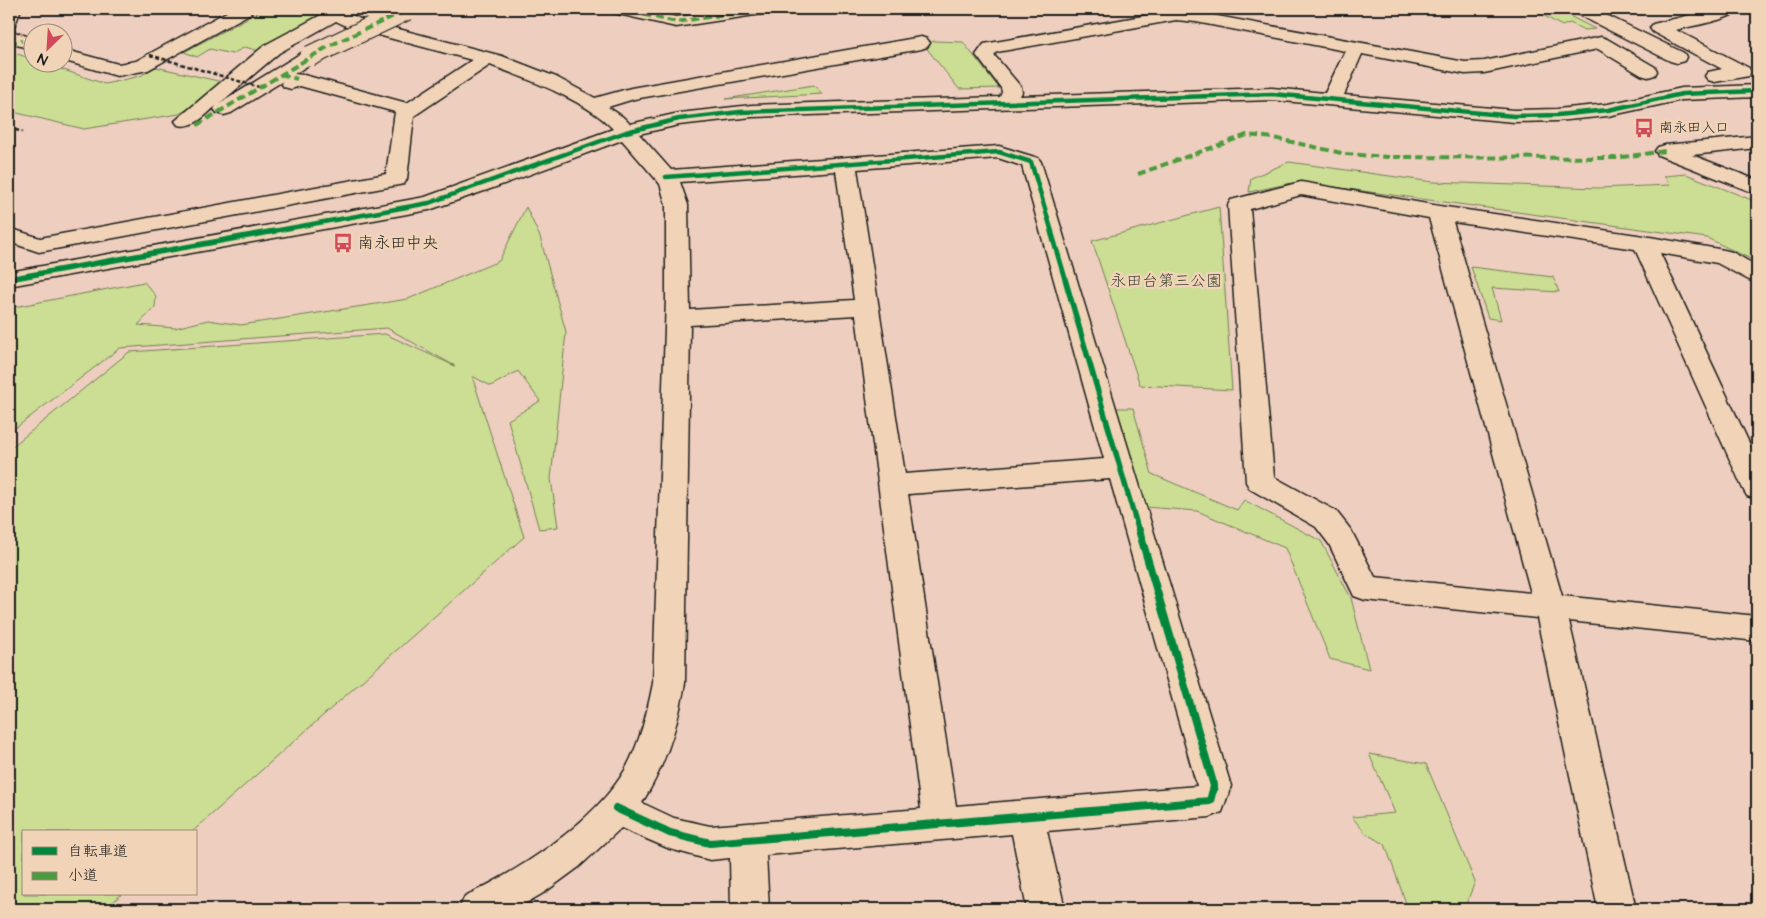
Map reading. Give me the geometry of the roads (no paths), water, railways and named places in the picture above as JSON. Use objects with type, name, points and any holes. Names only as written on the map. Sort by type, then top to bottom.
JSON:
[{"type":"street","points":[[9,21],[12,9]]},
{"type":"street","points":[[72,57],[117,70],[141,66],[245,9]]},
{"type":"street","points":[[620,9],[676,22],[762,9]]},
{"type":"street","points":[[1581,9],[1715,76],[1752,91]]},
{"type":"street","points":[[1715,76],[1742,72],[1659,28],[1712,16],[1731,9]]},
{"type":"street","points":[[410,110],[290,79],[260,87],[191,123],[272,49],[340,10],[342,17],[354,23],[487,58],[549,81],[606,112],[666,177],[674,194],[676,205],[677,318],[669,684],[663,720],[648,758],[628,795],[595,831],[552,866],[478,909]]},
{"type":"street","points":[[290,79],[310,56],[408,10]]},
{"type":"street","points":[[1008,102],[1012,92],[1011,87],[985,56],[986,52],[991,48],[1169,16],[1196,17],[1465,68],[1484,67],[1601,44],[1648,71]]},
{"type":"street","points":[[593,105],[631,94],[921,43]]},
{"type":"street","points":[[1332,99],[1355,48]]},
{"type":"street","points":[[9,235],[39,245],[396,178],[404,114],[487,58]]},
{"type":"street","points":[[9,279],[429,203],[459,194],[596,142],[654,125],[699,116],[752,111],[1272,94],[1514,116],[1557,115],[1608,110],[1682,94],[1752,91]]},
{"type":"street","points":[[1757,142],[1665,151],[1757,188]]},
{"type":"street","points":[[616,808],[670,833],[710,843],[1210,801],[1214,786],[1031,162],[999,152],[666,177]]},
{"type":"street","points":[[846,164],[941,824]]},
{"type":"street","points":[[1757,275],[1724,257],[1644,243],[1439,213],[1302,188],[1239,205],[1260,482],[1326,519],[1341,538],[1365,588],[1757,628]]},
{"type":"street","points":[[1439,213],[1550,607],[1616,909]]},
{"type":"street","points":[[1644,243],[1757,489]]},
{"type":"street","points":[[32,275],[39,245]]},
{"type":"street","points":[[677,318],[867,307]]},
{"type":"street","points":[[893,485],[1121,468]]},
{"type":"street","points":[[1026,816],[1046,909]]},
{"type":"street","points":[[747,840],[750,909]]},
{"type":"place","name":"南永田入口","points":[[1644,128]]},
{"type":"place","name":"南永田中央","points":[[343,243]]},
{"type":"park label","name":"永田台第三公園","points":[[1166,281]]}]
